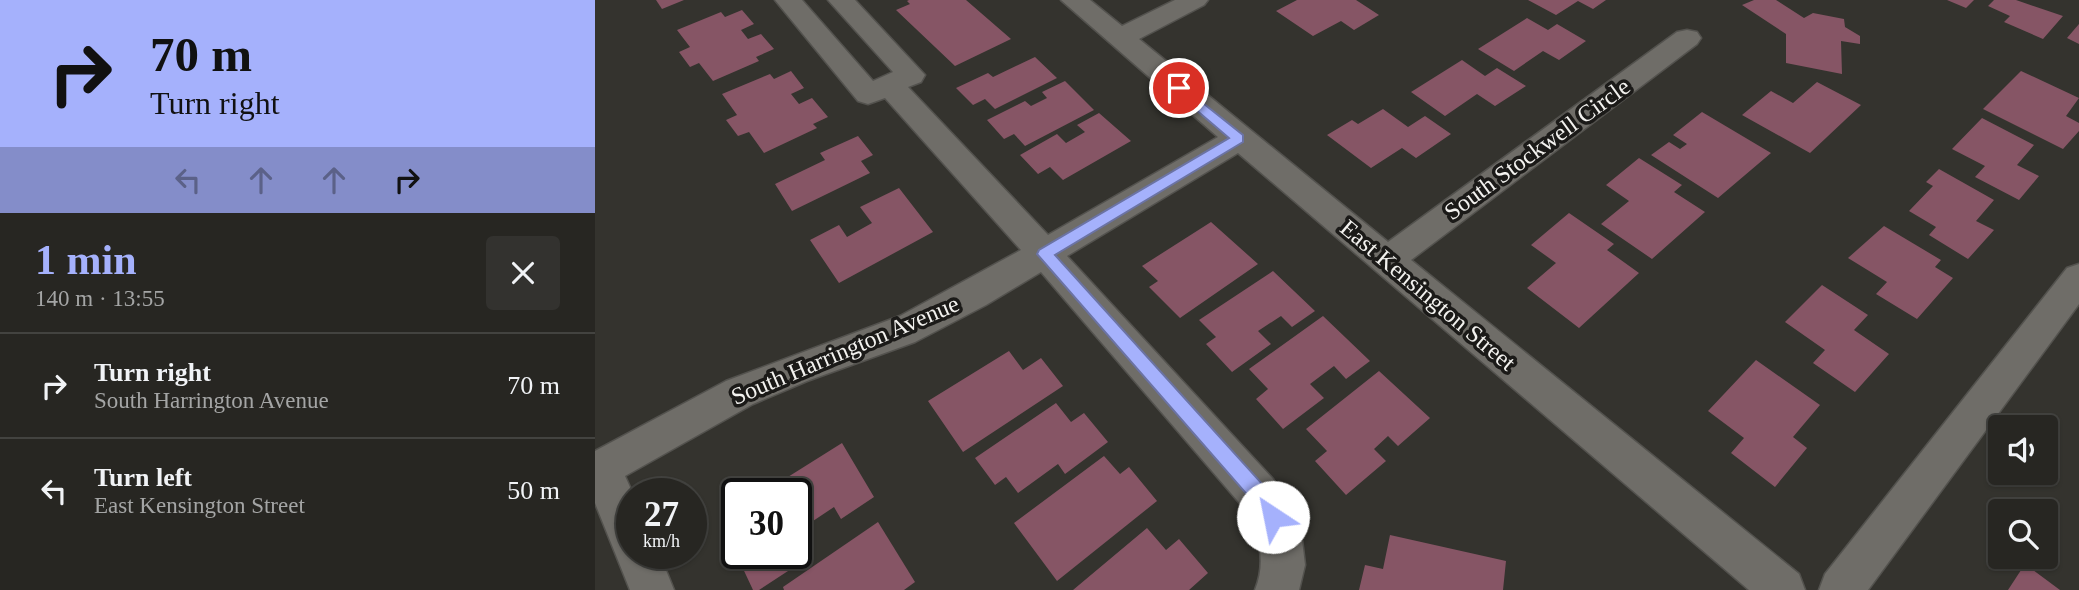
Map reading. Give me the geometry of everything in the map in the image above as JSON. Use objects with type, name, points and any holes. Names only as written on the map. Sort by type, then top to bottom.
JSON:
[{"type":"street","points":[[788,0],[868,94],[896,93],[911,75],[841,0]]},
{"type":"street","name":"East Kensington Street","points":[[1074,0],[1783,590]]},
{"type":"street","points":[[1120,38],[1195,0]]},
{"type":"street","name":"South Stockwell Circle","points":[[1386,261],[1687,38]]},
{"type":"street","points":[[896,93],[1045,254],[1258,493],[1273,517],[1281,540],[1284,562],[1282,581],[1277,590]]},
{"type":"street","name":"South Harrington Avenue","points":[[598,470],[757,384],[894,335],[930,318],[1045,254],[1238,139]]},
{"type":"street","points":[[1841,590],[2079,278]]},
{"type":"street","points":[[598,470],[616,508]]},
{"type":"street","points":[[643,569],[652,590]]},
{"type":"building","points":[[656,0],[684,0],[662,9]]},
{"type":"building","points":[[966,0],[1011,39],[955,66],[896,10],[910,4],[907,1]]},
{"type":"building","points":[[1297,0],[1356,0],[1379,15],[1354,30],[1341,21],[1313,36],[1276,11]]},
{"type":"building","points":[[1528,0],[1606,0],[1593,9],[1578,1],[1556,15]]},
{"type":"building","points":[[1754,0],[1776,0],[1804,18],[1813,13],[1844,19],[1845,27],[1860,36],[1860,44],[1841,41],[1842,74],[1786,63],[1786,34],[1742,5]]},
{"type":"building","points":[[1947,0],[1974,0],[1966,8]]},
{"type":"building","points":[[1994,0],[2016,0],[2063,16],[2043,39],[2004,22],[2010,16],[1988,6]]},
{"type":"building","points":[[742,10],[754,24],[741,30],[748,39],[761,34],[774,49],[756,57],[759,61],[713,81],[699,63],[690,67],[679,52],[690,47],[677,30],[721,12],[725,17]]},
{"type":"building","points":[[1527,18],[1548,30],[1557,24],[1586,41],[1559,60],[1543,51],[1514,71],[1478,49]]},
{"type":"building","points":[[2079,24],[2079,44],[2067,38]]},
{"type":"building","points":[[1035,57],[1057,78],[995,109],[985,99],[973,105],[956,88],[988,73],[993,77]]},
{"type":"building","points":[[1462,60],[1485,76],[1497,68],[1526,86],[1495,106],[1477,94],[1445,116],[1411,92]]},
{"type":"building","points":[[791,71],[804,88],[791,94],[799,104],[812,98],[828,117],[813,124],[817,128],[764,153],[749,132],[738,136],[726,120],[737,115],[722,94],[770,74],[774,79]]},
{"type":"building","points":[[2021,71],[2079,98],[2066,116],[2079,123],[2079,131],[2063,149],[1983,109]]},
{"type":"building","points":[[1065,81],[1094,110],[1025,146],[1014,134],[1004,139],[987,120],[1025,101],[1031,106],[1047,98],[1042,92]]},
{"type":"building","points":[[1817,82],[1861,105],[1810,153],[1742,115],[1771,91],[1793,103]]},
{"type":"building","points":[[1383,109],[1408,127],[1425,116],[1451,134],[1416,158],[1402,148],[1371,168],[1327,135],[1352,120],[1358,124]]},
{"type":"building","points":[[1702,112],[1771,153],[1718,198],[1651,155],[1669,142],[1680,149],[1687,144],[1673,135]]},
{"type":"building","points":[[1099,113],[1131,141],[1063,180],[1050,167],[1038,174],[1020,155],[1057,134],[1066,143],[1085,132],[1077,125]]},
{"type":"building","points":[[1982,118],[2034,145],[2017,165],[2039,176],[2019,200],[1975,177],[1985,166],[1952,149]]},
{"type":"building","points":[[858,136],[873,155],[861,161],[870,173],[792,211],[775,184],[825,160],[820,153]]},
{"type":"building","points":[[1639,158],[1682,185],[1674,192],[1705,212],[1652,259],[1601,224],[1629,201],[1606,185]]},
{"type":"building","points":[[1939,169],[1994,200],[1976,221],[1994,230],[1968,259],[1929,235],[1936,227],[1909,211],[1933,186],[1926,182]]},
{"type":"building","points":[[899,188],[933,232],[839,283],[810,240],[839,225],[847,237],[872,223],[860,207]]},
{"type":"building","points":[[1569,213],[1614,244],[1607,250],[1639,273],[1579,328],[1527,288],[1556,263],[1531,245]]},
{"type":"building","points":[[1211,222],[1258,264],[1180,318],[1149,287],[1158,281],[1142,266]]},
{"type":"building","points":[[1884,226],[1941,260],[1935,267],[1953,278],[1917,319],[1876,294],[1887,282],[1848,258]]},
{"type":"building","points":[[1273,271],[1315,311],[1292,327],[1281,316],[1258,331],[1271,344],[1232,372],[1206,344],[1216,337],[1199,320]]},
{"type":"building","points":[[1822,285],[1868,315],[1854,330],[1889,354],[1855,392],[1813,363],[1825,350],[1785,322]]},
{"type":"building","points":[[1323,316],[1370,361],[1346,379],[1334,366],[1310,384],[1324,398],[1283,429],[1256,399],[1268,389],[1249,369]]},
{"type":"building","points":[[1009,351],[1023,370],[1041,358],[1063,386],[963,452],[928,401]]},
{"type":"building","points":[[1756,360],[1820,405],[1793,437],[1807,448],[1775,487],[1731,453],[1744,438],[1708,411]]},
{"type":"building","points":[[1379,371],[1430,418],[1398,446],[1388,436],[1374,449],[1386,461],[1346,495],[1315,461],[1327,451],[1306,429]]},
{"type":"building","points":[[1056,403],[1071,422],[1084,413],[1108,442],[1065,474],[1058,464],[1018,493],[1006,477],[995,485],[975,458]]},
{"type":"building","points":[[842,443],[874,497],[841,519],[834,507],[812,522],[812,478],[786,478]]},
{"type":"building","points":[[1104,456],[1120,474],[1129,467],[1157,501],[1057,581],[1014,523]]},
{"type":"building","points":[[878,522],[915,582],[904,590],[784,590],[783,587]]},
{"type":"building","points":[[1147,528],[1166,550],[1179,539],[1208,573],[1189,590],[1073,590]]},
{"type":"building","points":[[1390,535],[1506,561],[1503,590],[1359,590],[1365,565],[1383,569]]},
{"type":"building","points":[[743,569],[791,569],[759,590],[753,590]]},
{"type":"building","points":[[2022,569],[2032,569],[2060,590],[2008,590]]},
{"type":"route","points":[[1179,88],[1238,139],[1045,254],[1258,493],[1273,517]]}]
